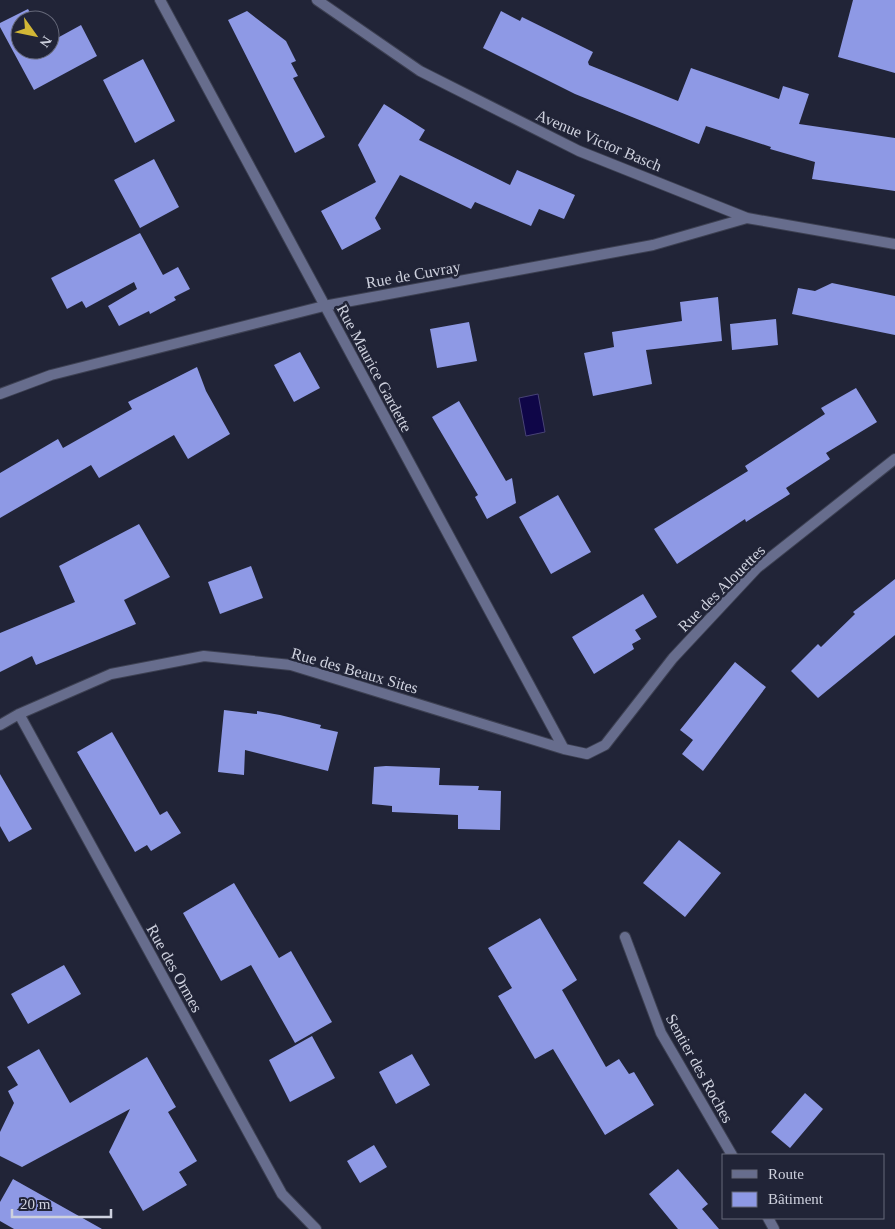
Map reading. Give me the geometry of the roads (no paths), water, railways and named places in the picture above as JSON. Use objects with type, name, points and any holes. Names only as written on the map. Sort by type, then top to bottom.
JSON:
[{"type":"street","name":"Rue Maurice Gardette","points":[[160,0],[564,750]]},
{"type":"street","name":"Avenue Victor Basch","points":[[317,0],[420,71],[579,151],[746,218],[895,244]]},
{"type":"street","name":"Rue de Cuvray","points":[[0,394],[51,375],[324,306],[653,245],[746,218]]},
{"type":"street","name":"Rue des Alouettes","points":[[587,754],[605,745],[673,658],[758,568],[895,459]]},
{"type":"street","name":"Rue des Beaux Sites","points":[[0,725],[19,714],[111,674],[204,656],[291,665],[564,750],[587,754]]},
{"type":"street","name":"Rue des Ormes","points":[[19,714],[282,1194],[316,1229]]},
{"type":"street","name":"Sentier des Roches","points":[[625,937],[661,1033],[731,1154]]}]
